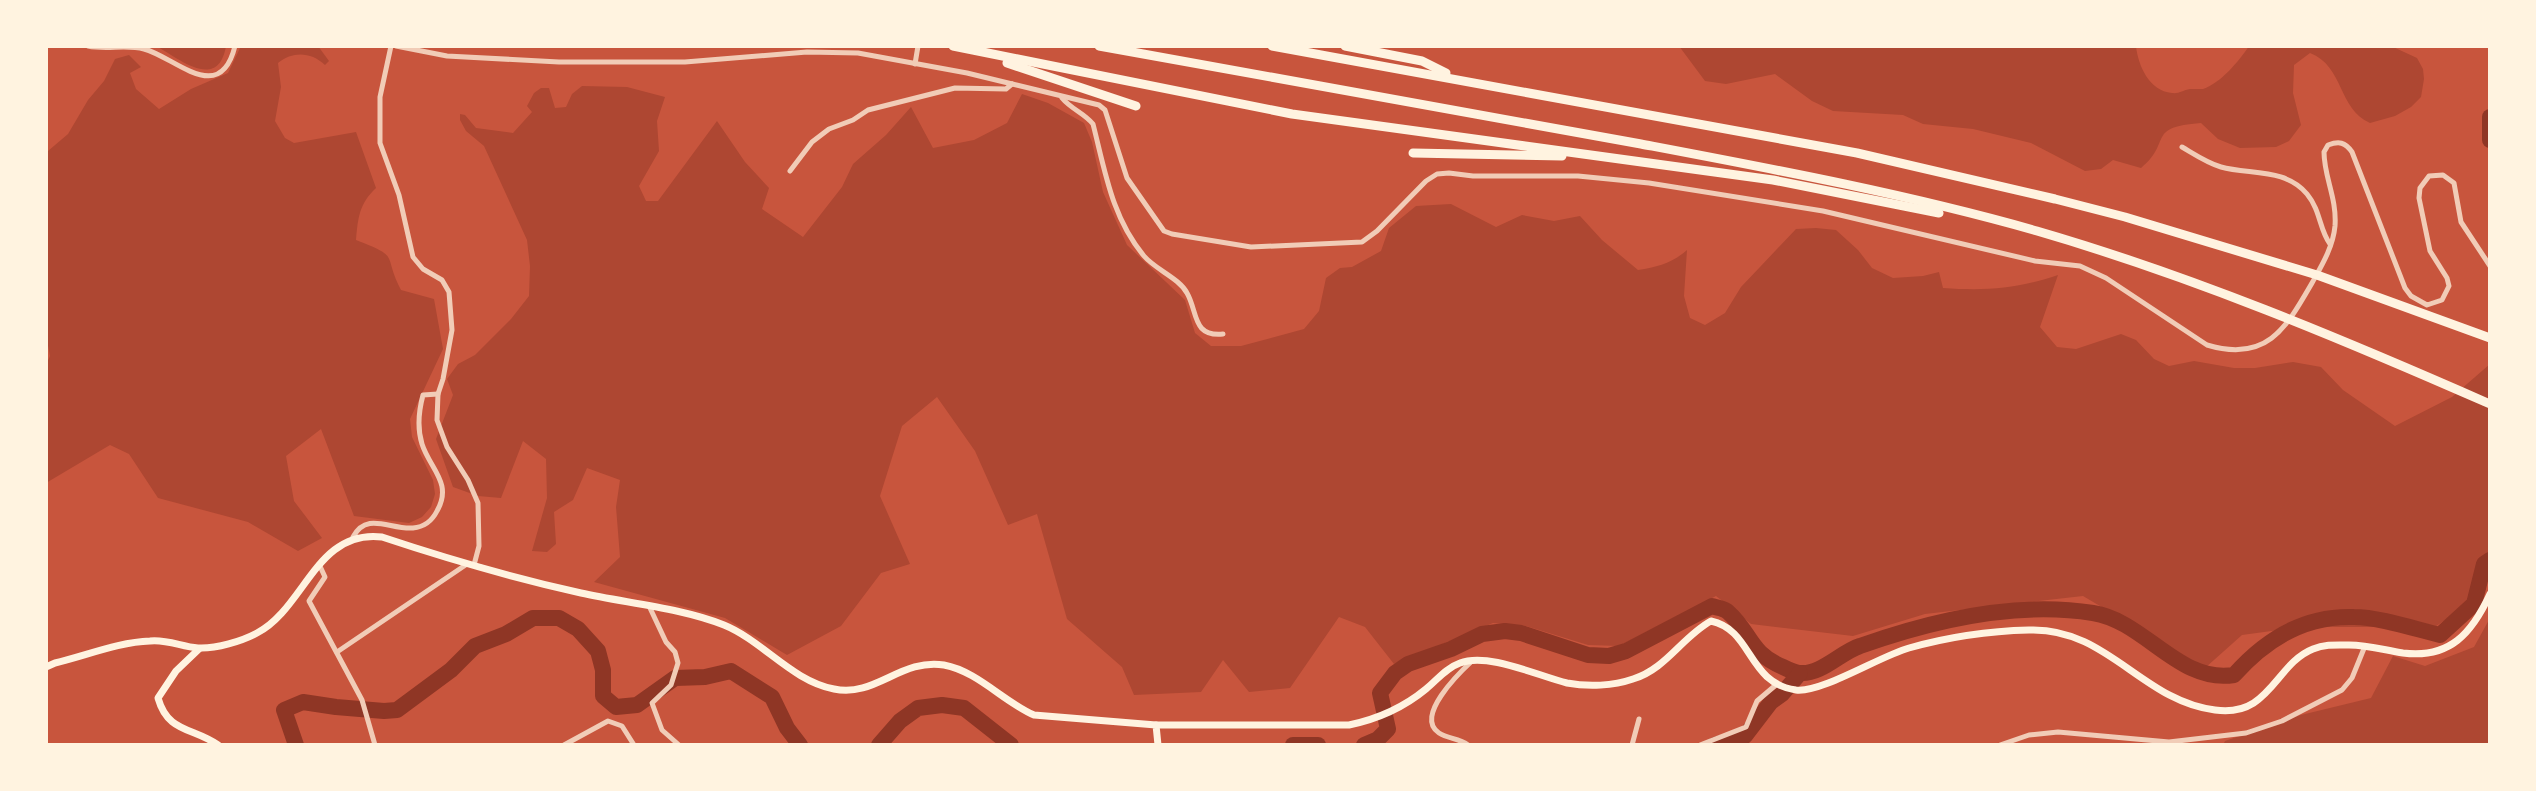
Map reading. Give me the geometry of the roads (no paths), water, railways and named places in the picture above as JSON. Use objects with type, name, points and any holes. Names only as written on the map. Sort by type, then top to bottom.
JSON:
[{"type":"highway","points":[[955,46],[1292,114],[1773,180],[2034,231]]},
{"type":"highway","points":[[955,46],[1136,106]]},
{"type":"highway","points":[[1099,46],[1732,161],[1900,197],[2034,231],[2164,272],[2333,336],[2490,404]]},
{"type":"highway","points":[[1272,46],[1857,153],[2069,203],[2254,255],[2408,306],[2490,338]]},
{"type":"highway","points":[[1345,46],[1422,61],[1456,78]]},
{"type":"highway","points":[[1413,153],[1609,157]]},
{"type":"main road","points":[[46,667],[147,641],[167,641],[199,649],[235,642],[258,633],[271,623],[319,564],[353,537],[382,537],[516,579],[677,611],[723,625],[801,675],[832,689],[864,689],[910,666],[937,665],[964,672],[1017,708],[1034,715],[1156,725],[1349,725],[1392,712],[1447,671],[1460,663],[1473,661],[1493,662],[1570,683],[1595,685],[1620,682],[1652,671],[1696,629],[1711,621],[1732,628],[1753,663],[1765,676],[1793,689],[1811,689],[1882,657],[1933,642],[1994,632],[2046,630],[2087,641],[2112,655],[2153,687],[2178,700],[2218,711],[2258,701],[2295,660],[2311,649],[2331,644],[2365,645],[2425,654],[2441,650],[2457,642],[2470,629],[2490,594]]},
{"type":"main road","points":[[199,649],[176,671],[158,698],[163,713],[174,726],[218,745]]},
{"type":"main road","points":[[1156,725],[1158,745]]},
{"type":"street","points":[[88,46],[143,48],[194,75],[205,75],[221,71],[235,46]]},
{"type":"street","points":[[337,652],[470,565],[479,546],[478,503],[447,447],[437,420],[438,394],[452,330],[449,292],[442,280],[423,269],[413,257],[399,195],[380,143],[380,97],[393,46],[447,56],[559,62],[685,62],[807,52],[858,53],[1012,83],[1099,105],[1105,110],[1127,178],[1164,231],[1251,247],[1362,242],[1437,174],[1578,176],[1649,183],[1823,211],[2035,261],[2080,266],[2106,278],[2195,339],[2221,349],[2250,349],[2265,343],[2286,326],[2331,245],[2335,205],[2324,152],[2328,145],[2347,144],[2352,152],[2397,271],[2411,296],[2427,305],[2435,304],[2442,300],[2449,286],[2430,251],[2419,198],[2420,188],[2429,176],[2443,175],[2454,183],[2461,222],[2490,266]]},
{"type":"street","points":[[915,64],[918,46]]},
{"type":"street","points":[[790,171],[812,142],[829,129],[853,120],[868,110],[955,88],[1006,89],[1012,83]]},
{"type":"street","points":[[1061,97],[1093,124],[1108,189],[1137,247],[1148,261],[1186,290],[1199,325],[1205,332],[1223,334]]},
{"type":"street","points":[[2182,147],[2223,168],[2273,175],[2305,191],[2317,207],[2324,234],[2331,245]]},
{"type":"street","points":[[353,537],[359,527],[366,523],[415,528],[426,524],[435,515],[444,495],[442,483],[422,442],[420,415],[423,395],[438,394]]},
{"type":"street","points":[[319,564],[325,577],[309,601],[362,700],[375,745]]},
{"type":"street","points":[[650,608],[678,663],[671,685],[652,703],[662,730],[679,745]]},
{"type":"street","points":[[2000,745],[2029,735],[2058,732],[2169,742],[2246,733],[2282,721],[2342,690],[2352,678],[2365,645]]},
{"type":"street","points":[[1468,745],[1462,740],[1438,733],[1432,725],[1432,713],[1439,698],[1473,661]]},
{"type":"street","points":[[1700,745],[1746,727],[1757,701],[1779,684]]},
{"type":"street","points":[[1632,745],[1639,719]]},
{"type":"street","points":[[564,745],[608,721],[622,726],[634,745]]},
{"type":"waterway","points":[[2490,117],[2490,140]]},
{"type":"waterway","points":[[1364,745],[1378,739],[1388,729],[1380,693],[1395,673],[1408,664],[1482,634],[1505,631],[1521,633],[1588,655],[1609,656],[1626,651],[1712,606],[1728,612],[1763,655],[1793,672],[1808,673],[1860,646],[1917,628],[2005,611],[2064,610],[2112,618],[2196,670],[2214,675],[2234,675],[2272,641],[2319,620],[2364,618],[2440,635],[2474,604],[2484,564],[2490,560]]},
{"type":"waterway","points":[[296,745],[284,710],[303,702],[397,710],[451,670],[475,646],[506,634],[533,618],[559,618],[578,629],[598,651],[603,670],[603,696],[616,707],[637,705],[675,678],[705,677],[731,671],[772,697],[787,728],[800,745]]},
{"type":"waterway","points":[[1715,745],[1745,736],[1771,702],[1800,673]]},
{"type":"waterway","points":[[879,745],[900,721],[918,708],[942,705],[964,708],[1011,745]]},
{"type":"waterway","points":[[1293,745],[1318,745]]}]
